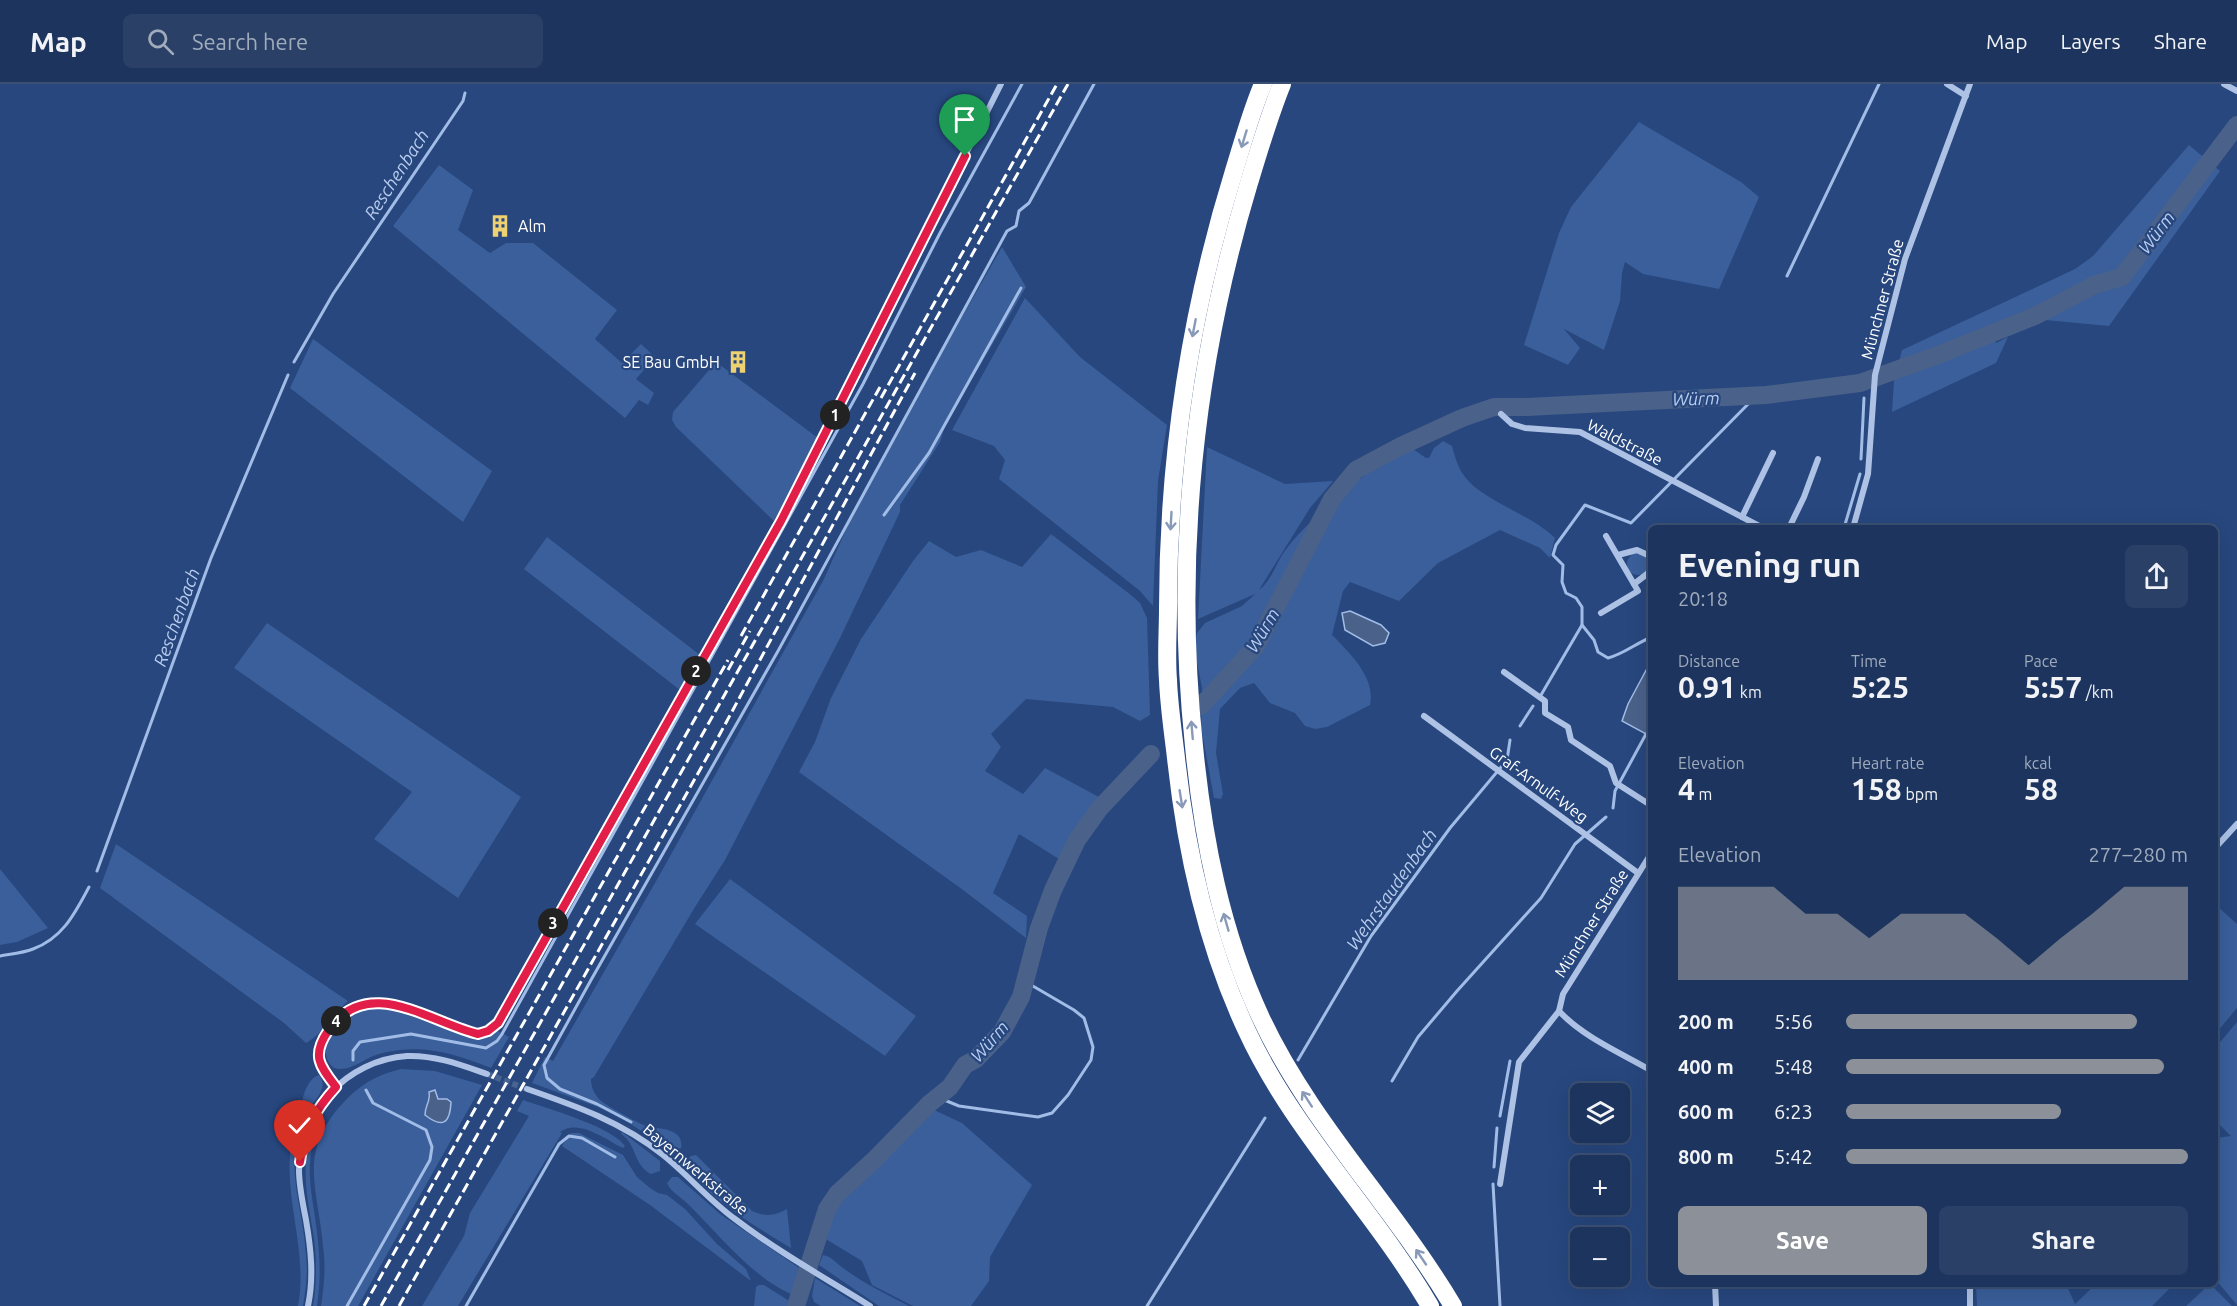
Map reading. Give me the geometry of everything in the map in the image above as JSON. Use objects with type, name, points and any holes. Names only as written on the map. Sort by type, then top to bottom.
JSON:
[{"type":"highway","points":[[1263,84],[1217,226],[1204,278],[1190,350],[1173,467],[1168,573],[1167,680],[1180,794],[1202,909],[1213,946],[1247,1032],[1288,1104],[1370,1216],[1430,1306]]},
{"type":"highway","points":[[1282,84],[1271,112],[1235,231],[1220,292],[1206,366],[1196,440],[1186,600],[1189,690],[1199,792],[1212,866],[1224,915],[1243,975],[1263,1022],[1308,1101],[1416,1250],[1453,1306]]},
{"type":"street","points":[[336,1087],[318,1062],[319,1047],[338,1019],[359,1004],[384,1003],[478,1034],[488,1031],[498,1023],[781,521],[1001,84]]},
{"type":"street","points":[[1947,84],[1966,96]]},
{"type":"street","name":"Münchner Straße","points":[[1854,525],[1868,474],[1875,375],[1905,259],[1970,84]]},
{"type":"street","points":[[2224,84],[2237,91]]},
{"type":"street","name":"Waldstraße","points":[[1501,414],[1512,424],[1525,428],[1580,432],[1757,525]]},
{"type":"street","points":[[1742,517],[1773,453]]},
{"type":"street","points":[[1790,525],[1804,497],[1818,459]]},
{"type":"street","points":[[1601,613],[1638,591],[1606,536]]},
{"type":"street","points":[[1618,555],[1637,550],[1648,555]]},
{"type":"street","points":[[1634,584],[1648,573]]},
{"type":"street","points":[[1504,672],[1545,701],[1545,713],[1568,727],[1571,740],[1610,766],[1619,785],[1648,803]]},
{"type":"street","name":"Graf-Arnulf-Weg","points":[[1424,716],[1638,873]]},
{"type":"street","points":[[2218,845],[2237,824]]},
{"type":"street","name":"Münchner Straße","points":[[1500,1184],[1520,1062],[1558,1011],[1563,994],[1648,858]]},
{"type":"street","points":[[1558,1011],[1583,1031],[1648,1069]]},
{"type":"street","points":[[308,1306],[312,1261],[299,1179],[301,1149],[305,1132],[314,1114],[336,1087],[364,1068],[389,1059],[407,1056],[444,1060],[487,1074]]},
{"type":"street","name":"Bayernwerkstraße","points":[[527,1089],[595,1114],[631,1132],[663,1155],[712,1202],[735,1219],[870,1306]]},
{"type":"street","points":[[1715,1287],[1716,1306]]},
{"type":"street","points":[[1970,1287],[1970,1306]]},
{"type":"shaded area","points":[[1639,122],[1741,182],[1759,197],[1719,289],[1643,274],[1625,262],[1620,301],[1604,350],[1564,329],[1580,348],[1568,365],[1524,345],[1559,233],[1571,207]]},
{"type":"shaded area","points":[[2189,145],[2220,171],[2109,326],[2045,320],[2032,322],[1994,339],[1996,343],[2008,337],[1996,363],[1892,412],[1894,381],[1902,350],[2075,269],[2093,256]]},
{"type":"shaded area","points":[[439,165],[473,190],[458,230],[490,253],[506,243],[533,243],[617,310],[595,339],[622,363],[641,344],[655,357],[636,379],[654,393],[648,405],[639,400],[625,418],[393,226]]},
{"type":"shaded area","points":[[1002,247],[1026,287],[945,426],[940,442],[900,505],[900,512],[840,638],[725,860],[591,1079],[592,1088],[603,1102],[646,1126],[675,1133],[681,1141],[681,1148],[672,1152],[628,1122],[598,1107],[532,1083],[545,1057],[553,1061],[659,876],[824,579],[865,487]]},
{"type":"shaded area","points":[[1025,298],[1080,357],[1167,425],[1158,481],[1153,606],[1140,591],[999,479],[1005,460],[994,446],[952,430]]},
{"type":"shaded area","points":[[313,339],[492,471],[463,522],[290,388]]},
{"type":"shaded area","points":[[716,362],[818,438],[774,521],[676,427],[672,420],[673,412]]},
{"type":"shaded area","points":[[1443,441],[1452,446],[1460,470],[1473,486],[1545,529],[1555,538],[1550,558],[1540,548],[1500,530],[1438,563],[1399,601],[1350,582],[1343,591],[1332,635],[1354,658],[1365,676],[1371,695],[1370,705],[1327,727],[1315,729],[1305,726],[1295,713],[1270,703],[1254,683],[1240,688],[1220,709],[1216,753],[1223,794],[1221,799],[1214,798],[1201,727],[1202,688],[1194,647],[1197,633],[1205,623],[1242,606],[1255,594],[1198,619],[1207,447],[1285,484],[1333,481],[1310,508],[1259,590],[1270,577],[1284,552],[1303,529],[1374,468],[1392,456],[1413,449],[1429,458],[1434,448]]},
{"type":"shaded area","points":[[1051,534],[1140,603],[1147,618],[1150,715],[1140,721],[1113,707],[1026,699],[991,734],[1001,747],[985,771],[1023,794],[1045,768],[1099,797],[1059,859],[1019,834],[993,893],[1027,916],[1026,938],[799,772],[815,742],[831,698],[861,639],[929,541],[956,557],[981,550],[1022,567]]},
{"type":"shaded area","points":[[547,537],[700,655],[680,690],[524,569]]},
{"type":"shaded area","points":[[1638,553],[1646,556],[1648,568],[1646,572],[1638,575],[1630,572],[1627,564],[1630,556]]},
{"type":"shaded area","points":[[1350,611],[1381,625],[1389,633],[1385,643],[1373,646],[1345,630],[1342,613]]},
{"type":"shaded area","points":[[267,623],[521,797],[458,898],[374,839],[412,792],[234,668]]},
{"type":"shaded area","points":[[1648,667],[1648,734],[1622,721],[1628,704]]},
{"type":"shaded area","points":[[116,844],[348,1001],[317,1035],[306,1043],[284,1023],[100,888]]},
{"type":"shaded area","points":[[0,869],[48,928],[17,942],[0,945]]},
{"type":"shaded area","points":[[730,879],[916,1016],[885,1056],[695,924]]},
{"type":"shaded area","points":[[2218,907],[2237,924],[2237,1008],[2218,1031]]},
{"type":"shaded area","points":[[383,1007],[418,1017],[465,1036],[480,1039],[496,1030],[509,1037],[491,1068],[449,1054],[409,1049],[379,1054],[346,1068],[333,1067],[326,1055],[326,1047],[332,1033],[351,1015],[369,1008]]},
{"type":"shaded area","points":[[2237,1022],[2237,1305],[2218,1282],[2218,1138],[2231,1136],[2218,1123],[2218,1045]]},
{"type":"shaded area","points":[[401,1069],[435,1071],[482,1085],[358,1306],[321,1306],[324,1261],[314,1171],[315,1155],[320,1138],[329,1121],[356,1091],[376,1077]]},
{"type":"shaded area","points":[[319,1075],[323,1085],[321,1091],[304,1115],[302,1114],[303,1097],[307,1086],[314,1077]]},
{"type":"shaded area","points":[[435,1090],[438,1099],[447,1099],[451,1102],[449,1115],[441,1123],[425,1115],[429,1092]]},
{"type":"shaded area","points":[[523,1100],[594,1125],[618,1139],[625,1146],[623,1148],[592,1132],[575,1127],[560,1132],[562,1133],[458,1306],[422,1306],[464,1236],[470,1213],[529,1116],[517,1111]]},
{"type":"shaded area","points":[[932,1109],[962,1123],[1032,1185],[990,1257],[989,1281],[971,1306],[913,1306],[872,1285],[862,1261],[824,1238],[833,1211],[853,1186]]},
{"type":"shaded area","points":[[298,1120],[301,1121],[296,1140],[295,1173],[307,1268],[303,1306],[298,1306],[300,1259],[290,1166],[292,1143]]},
{"type":"shaded area","points":[[315,1127],[317,1131],[310,1169],[320,1278],[317,1306],[313,1306],[316,1260],[306,1167],[310,1140]]},
{"type":"shaded area","points":[[622,1132],[660,1161],[660,1171],[651,1174],[645,1170],[630,1143],[621,1134]]},
{"type":"shaded area","points":[[571,1133],[579,1133],[623,1155],[637,1177],[650,1188],[667,1195],[685,1209],[717,1244],[746,1269],[751,1281],[650,1205],[562,1146]]},
{"type":"shaded area","points":[[696,1155],[752,1211],[770,1215],[787,1209],[791,1248],[731,1209],[701,1183],[691,1171],[688,1159]]},
{"type":"shaded area","points":[[672,1177],[678,1177],[720,1214],[811,1276],[806,1299],[774,1285],[743,1260],[687,1203],[671,1190],[667,1183]]},
{"type":"shaded area","points":[[823,1255],[909,1306],[879,1306],[819,1265]]},
{"type":"shaded area","points":[[815,1278],[860,1306],[821,1306],[814,1302],[812,1296]]},
{"type":"shaded area","points":[[764,1285],[791,1302],[790,1306],[754,1306],[756,1287]]},
{"type":"shaded area","points":[[1976,1287],[2067,1287],[2075,1304],[2093,1287],[2171,1287],[2152,1306],[1977,1306]]},
{"type":"shaded area","points":[[2207,1287],[2213,1287],[2232,1306],[2186,1306]]},
{"type":"waterway","points":[[353,1060],[353,1051],[360,1042],[411,1034],[486,1048],[497,1041],[502,1034],[863,384],[940,233],[1022,84]]},
{"type":"waterway","points":[[631,1122],[597,1104],[560,1089],[547,1078],[544,1065],[778,651],[1007,231],[1016,226],[1019,211],[1029,203],[1094,84]]},
{"type":"waterway","points":[[1787,276],[1879,84]]},
{"type":"waterway","name":"Reschenbach","points":[[294,362],[333,294],[463,101],[465,93]]},
{"type":"waterway","name":"Würm","points":[[1201,706],[1256,646],[1332,499],[1356,470],[1462,418],[1494,407],[1766,395],[1860,383],[1938,355],[2035,316],[2094,285],[2122,277],[2237,125]]},
{"type":"waterway","points":[[884,515],[929,453],[1021,288]]},
{"type":"waterway","name":"Reschenbach","points":[[97,871],[211,558],[288,375]]},
{"type":"waterway","name":"Würm","points":[[1867,385],[1868,380]]},
{"type":"waterway","points":[[1541,695],[1582,625],[1582,607],[1576,598],[1566,593],[1562,582],[1563,565],[1553,555],[1556,545],[1585,505],[1631,523],[1756,396]]},
{"type":"waterway","points":[[1861,459],[1864,398]]},
{"type":"waterway","points":[[1845,525],[1860,474]]},
{"type":"waterway","points":[[1582,625],[1594,640],[1598,652],[1608,658],[1648,639]]},
{"type":"waterway","name":"Wehrstaudenbach","points":[[1520,726],[1533,706]]},
{"type":"waterway","points":[[1613,808],[1615,791],[1646,734]]},
{"type":"waterway","name":"Wehrstaudenbach","points":[[1298,1060],[1371,936],[1450,828],[1507,760],[1510,740]]},
{"type":"waterway","name":"Würm","points":[[796,1306],[827,1209],[837,1194],[929,1104],[950,1087],[965,1065],[976,1059],[1002,1032],[1021,997],[1039,928],[1053,890],[1077,840],[1100,808],[1151,754]]},
{"type":"waterway","points":[[1392,1081],[1418,1037],[1541,898],[1575,844],[1606,817]]},
{"type":"waterway","name":"Reschenbach","points":[[0,956],[29,950],[52,938],[67,924],[89,887]]},
{"type":"waterway","points":[[937,1097],[959,1106],[1038,1117],[1052,1113],[1068,1095],[1091,1060],[1093,1047],[1084,1018],[1026,982]]},
{"type":"waterway","points":[[1500,1116],[1510,1061]]},
{"type":"waterway","points":[[347,1306],[430,1160],[432,1147],[426,1130],[373,1103],[366,1090]]},
{"type":"waterway","name":"Wehrstaudenbach","points":[[1147,1306],[1265,1118]]},
{"type":"waterway","points":[[1494,1167],[1497,1128]]},
{"type":"waterway","points":[[466,1306],[559,1144],[569,1136],[582,1138],[615,1157]]},
{"type":"waterway","points":[[1493,1184],[1500,1306]]},
{"type":"tunnel","points":[[487,1074],[527,1089]]},
{"type":"railway","points":[[881,398],[1057,84]]},
{"type":"railway","points":[[381,1306],[1068,84]]},
{"type":"railway","points":[[399,1306],[715,743],[915,373]]},
{"type":"railway","points":[[741,636],[880,387]]},
{"type":"railway","points":[[728,670],[750,631]]},
{"type":"railway","points":[[364,1306],[728,660]]},
{"type":"place","name":"Alm","points":[[500,226]]},
{"type":"place","name":"SE Bau GmbH","points":[[738,362]]},
{"type":"route","points":[[300,1162],[303,1140],[309,1122],[336,1087],[318,1062],[319,1047],[330,1028],[347,1011],[359,1004],[384,1003],[478,1034],[488,1031],[498,1023],[781,521],[965,156]]}]
